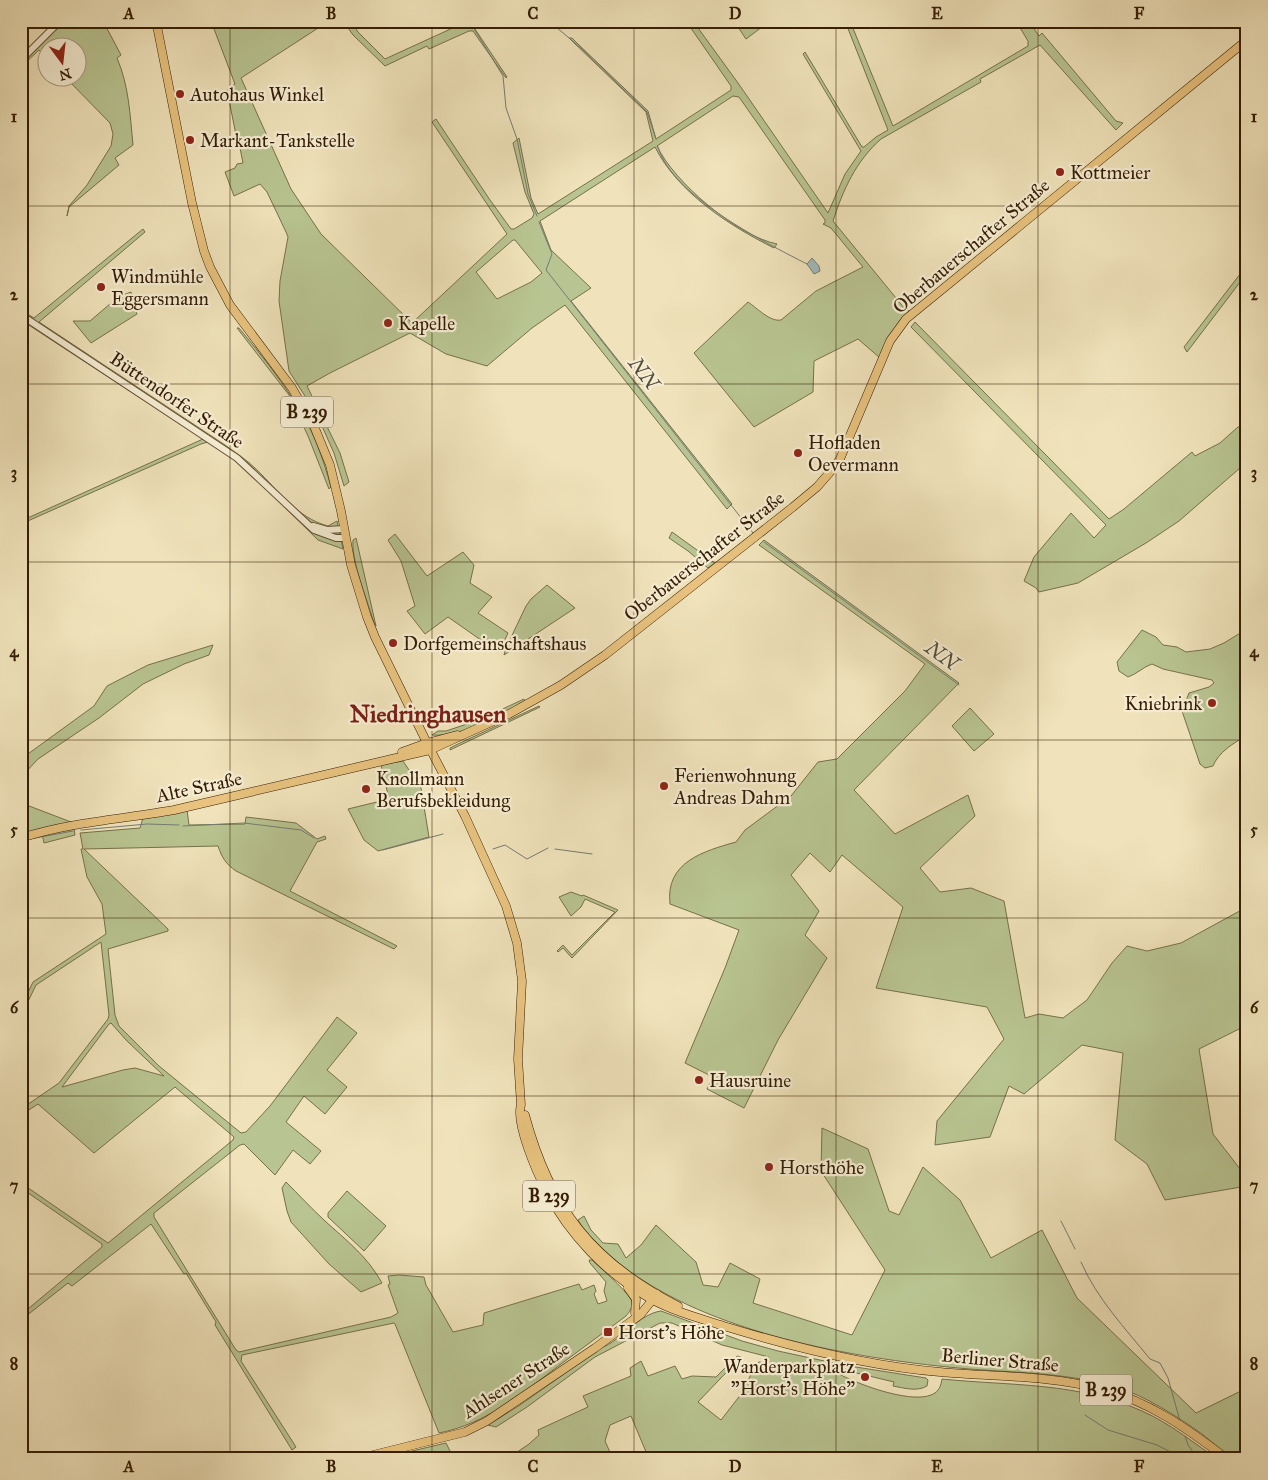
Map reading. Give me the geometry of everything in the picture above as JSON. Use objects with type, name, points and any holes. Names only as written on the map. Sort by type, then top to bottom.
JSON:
[{"type":"main road","name":"B 239","points":[[156,21],[192,203],[204,251],[219,287],[230,305],[292,388],[314,426],[330,465],[358,590],[375,637],[465,816],[506,906],[513,927],[522,980],[518,1060],[521,1105],[519,1110],[527,1142],[540,1179],[551,1201],[574,1234],[632,1291],[638,1313],[653,1308],[672,1308]]},
{"type":"main road","name":"Oberbauerschafter Straße","points":[[429,747],[481,727],[528,705],[578,674],[605,655],[817,487],[832,472],[840,460],[890,341],[906,319],[1247,40]]},
{"type":"main road","points":[[411,749],[417,738],[418,725]]},
{"type":"main road","name":"Alte Straße","points":[[383,760],[411,749],[429,747]]},
{"type":"main road","name":"Alte Straße","points":[[21,838],[75,824],[174,810],[383,760],[429,747]]},
{"type":"main road","name":"B 239","points":[[521,1105],[532,1141],[547,1178],[573,1222],[584,1236],[613,1265],[652,1296],[718,1324]]},
{"type":"main road","name":"B 239","points":[[610,1270],[672,1308],[718,1324]]},
{"type":"main road","name":"Ahlsener Straße","points":[[357,1459],[465,1432],[487,1421],[625,1325],[652,1296]]},
{"type":"main road","name":"Berliner Straße","points":[[718,1324],[783,1343],[835,1355],[910,1368],[1055,1380],[1102,1389],[1130,1398],[1157,1411],[1185,1428],[1227,1459]]},
{"type":"street","points":[[21,60],[60,21]]},
{"type":"street","name":"Büttendorfer Straße","points":[[21,315],[237,458],[305,522],[322,534],[336,538],[345,538]]},
{"type":"street","name":"Büttendorfer Straße","points":[[305,522],[327,530],[344,528]]},
{"type":"green space","points":[[56,21],[103,21],[121,55],[117,58],[127,90],[133,145],[115,158],[119,165],[69,207],[67,216],[69,206],[87,185],[111,146],[113,134],[110,123],[76,88],[88,88],[88,38],[39,38]]},
{"type":"green space","points":[[211,21],[329,21],[241,78],[291,189],[321,234],[412,323],[507,234],[432,122],[436,119],[511,229],[532,218],[534,214],[525,192],[513,143],[519,138],[531,198],[538,214],[653,141],[646,112],[569,38],[572,38],[648,111],[656,139],[731,90],[731,86],[686,21],[693,21],[828,213],[845,174],[861,151],[803,54],[805,52],[862,147],[888,130],[845,21],[850,21],[893,126],[1028,46],[1028,41],[1016,21],[1029,21],[1039,36],[1042,33],[1116,121],[1123,123],[1116,130],[1040,45],[980,79],[981,82],[881,139],[857,166],[841,198],[833,221],[905,309],[909,311],[892,333],[880,358],[858,339],[814,361],[813,392],[754,427],[694,353],[748,302],[768,317],[781,320],[816,291],[863,267],[831,228],[823,224],[825,220],[739,97],[733,96],[657,146],[677,175],[708,206],[744,230],[761,239],[777,244],[774,248],[723,219],[691,193],[665,164],[655,147],[540,221],[551,250],[591,288],[571,301],[732,504],[727,509],[565,305],[532,328],[487,366],[446,354],[410,333],[307,386],[340,453],[349,482],[344,486],[334,453],[317,415],[289,371],[279,301],[280,281],[288,237],[267,192],[260,184],[234,196],[225,172],[235,168],[237,164],[243,163],[240,148],[246,138],[237,140],[227,90],[235,84]],"holes":[[[515,240],[542,273],[531,282],[497,299],[476,272]]]},
{"type":"green space","points":[[343,21],[351,21],[358,32],[385,59],[468,21],[485,21],[477,25],[475,29],[507,77],[473,31],[469,31],[429,49],[427,46],[385,66],[353,35]]},
{"type":"green space","points":[[734,21],[758,21],[762,27],[746,39]]},
{"type":"green space","points":[[38,40],[38,51],[21,67],[21,57]]},
{"type":"green space","points":[[143,229],[145,232],[39,322],[225,445],[256,469],[297,510],[307,517],[328,526],[337,521],[343,549],[318,540],[253,476],[230,456],[208,442],[21,524],[21,521],[203,439],[21,320],[21,310],[34,318]]},
{"type":"green space","points":[[1247,265],[1247,273],[1187,352],[1184,347]]},
{"type":"green space","points":[[131,292],[137,314],[91,343],[73,321],[90,321],[118,297]]},
{"type":"green space","points":[[915,322],[1109,519],[1124,509],[1192,452],[1195,456],[1220,443],[1238,427],[1247,426],[1247,462],[1179,521],[1146,543],[1078,583],[1039,592],[1024,581],[1034,557],[1071,513],[1094,538],[1106,525],[911,327]]},
{"type":"green space","points":[[237,328],[239,328],[268,364],[301,412],[321,454],[331,487],[329,489],[289,395]]},
{"type":"green space","points":[[672,532],[715,563],[708,568],[669,538]]},
{"type":"green space","points":[[395,534],[427,576],[463,552],[474,565],[470,583],[492,597],[478,613],[508,633],[498,652],[448,617],[425,634],[407,611],[415,606],[401,561],[388,540]]},
{"type":"green space","points":[[356,538],[376,626],[354,558],[353,540]]},
{"type":"green space","points":[[764,540],[959,683],[854,790],[895,834],[968,795],[975,816],[920,868],[940,892],[971,888],[1004,901],[1025,1018],[1039,1014],[1063,1018],[1087,1000],[1112,963],[1127,946],[1147,951],[1181,943],[1247,907],[1247,1025],[1199,1049],[1213,1134],[1247,1178],[1247,1186],[1165,1200],[1147,1164],[1115,1140],[1123,1053],[1082,1045],[1024,1094],[1009,1086],[990,1137],[935,1145],[937,1121],[1004,1039],[987,1007],[876,988],[903,907],[842,855],[830,872],[810,853],[791,875],[819,911],[805,935],[827,958],[778,1040],[744,1108],[707,1089],[713,1077],[685,1063],[739,930],[670,904],[670,890],[680,868],[700,854],[736,842],[745,830],[791,796],[818,762],[837,759],[905,691],[925,664],[759,545]]},
{"type":"green space","points":[[547,585],[575,608],[504,655],[526,606]]},
{"type":"green space","points":[[1247,629],[1247,736],[1227,748],[1213,766],[1205,768],[1200,764],[1182,711],[1189,693],[1209,687],[1214,683],[1212,680],[1163,669],[1152,664],[1128,677],[1119,671],[1117,662],[1142,630],[1156,637],[1163,645],[1177,647],[1186,652],[1210,649]]},
{"type":"green space","points":[[213,645],[209,655],[184,664],[143,684],[99,718],[38,759],[24,774],[22,791],[24,804],[71,822],[21,835],[21,759],[94,706],[107,686],[148,665]]},
{"type":"green space","points":[[524,699],[525,702],[467,729],[455,733],[432,735],[438,731],[446,731],[479,720]]},
{"type":"green space","points":[[539,706],[450,750],[450,748],[460,743]]},
{"type":"green space","points":[[970,708],[994,734],[974,751],[952,726]]},
{"type":"green space","points":[[403,761],[421,788],[429,837],[378,851],[364,840],[348,809],[389,799],[381,765]]},
{"type":"green space","points":[[187,810],[189,825],[245,824],[246,817],[296,823],[317,839],[325,836],[326,839],[317,842],[290,891],[397,946],[394,949],[236,871],[225,860],[218,846],[84,849],[168,929],[168,931],[108,949],[115,1015],[119,1026],[159,1066],[241,1133],[246,1132],[270,1106],[337,1017],[357,1033],[327,1070],[347,1087],[325,1114],[304,1096],[286,1122],[321,1151],[310,1164],[293,1150],[275,1175],[244,1144],[240,1145],[154,1213],[154,1217],[236,1350],[239,1352],[391,1317],[398,1313],[388,1285],[390,1284],[388,1276],[399,1275],[424,1277],[426,1285],[453,1332],[483,1325],[484,1313],[579,1284],[582,1290],[594,1285],[596,1291],[594,1294],[598,1304],[607,1301],[604,1291],[606,1282],[590,1263],[589,1260],[592,1260],[630,1298],[632,1306],[626,1316],[504,1406],[473,1422],[439,1433],[394,1323],[242,1355],[241,1361],[296,1447],[292,1450],[215,1325],[216,1322],[186,1273],[184,1274],[151,1224],[72,1286],[68,1283],[21,1320],[21,1303],[28,1309],[102,1247],[102,1244],[21,1188],[21,1183],[108,1243],[233,1140],[234,1137],[175,1087],[94,1153],[38,1104],[21,1115],[21,1109],[59,1083],[108,1019],[109,1015],[101,942],[36,985],[21,1016],[21,1007],[33,982],[106,934],[102,904],[87,877],[81,849],[83,849],[80,833],[140,828],[143,818]],"holes":[[[111,1023],[164,1076],[135,1068],[62,1087],[109,1024]]]},
{"type":"green space","points":[[74,828],[75,835],[44,843],[42,834]]},
{"type":"green space","points":[[571,892],[618,910],[572,958],[563,948],[557,951],[563,945],[572,955],[615,912],[585,899],[581,907],[571,916],[559,897]]},
{"type":"green space","points":[[822,1128],[868,1149],[889,1211],[899,1215],[923,1167],[960,1200],[991,1258],[1042,1230],[1077,1298],[1196,1413],[1247,1388],[1247,1459],[1233,1458],[1172,1414],[1138,1395],[1116,1387],[1054,1375],[948,1367],[862,1355],[772,1336],[728,1321],[687,1304],[648,1284],[604,1250],[578,1220],[584,1216],[591,1230],[603,1243],[618,1244],[626,1258],[641,1245],[656,1225],[696,1262],[703,1285],[718,1287],[730,1263],[760,1279],[753,1303],[852,1335],[885,1270],[821,1171]]},
{"type":"green space","points":[[286,1182],[349,1242],[370,1265],[382,1283],[361,1292],[329,1264],[291,1222],[282,1188]]},
{"type":"green space","points":[[347,1191],[386,1226],[364,1251],[328,1217],[328,1213]]},
{"type":"green space","points":[[661,1311],[742,1341],[778,1351],[843,1365],[926,1378],[928,1380],[927,1386],[923,1388],[910,1389],[893,1386],[894,1382],[844,1370],[841,1375],[874,1389],[902,1396],[926,1396],[935,1393],[940,1387],[942,1379],[1044,1387],[1093,1395],[1142,1411],[1162,1421],[1217,1459],[649,1459],[631,1416],[610,1425],[605,1441],[613,1459],[507,1459],[539,1435],[538,1430],[588,1407],[583,1396],[631,1376],[630,1368],[641,1361],[648,1376],[675,1366],[682,1379],[692,1376],[716,1377],[737,1356],[741,1357],[698,1402],[721,1420],[742,1393],[756,1364],[759,1362],[767,1363],[769,1357],[722,1345],[672,1323],[660,1323],[595,1357],[527,1407],[496,1427],[488,1425],[609,1344],[645,1317]]},
{"type":"green space","points":[[446,1443],[454,1459],[378,1459]]},
{"type":"water","points":[[812,258],[819,266],[820,271],[814,274],[807,264]]},
{"type":"waterway","name":"NN","points":[[549,21],[582,49],[647,112],[656,139]]},
{"type":"waterway","name":"NN","points":[[473,27],[503,76],[506,108],[517,139],[528,194],[537,216]]},
{"type":"waterway","name":"NN","points":[[658,147],[667,165],[681,183],[700,200],[745,230],[807,264]]},
{"type":"waterway","name":"NN","points":[[539,222],[552,254],[546,270],[753,533]]},
{"type":"waterway","name":"NN","points":[[764,542],[959,685]]},
{"type":"waterway","points":[[183,826],[244,823],[301,830],[314,838]]},
{"type":"waterway","points":[[81,830],[147,824],[179,825]]},
{"type":"waterway","points":[[30,839],[73,831]]},
{"type":"waterway","points":[[383,850],[443,834]]},
{"type":"waterway","points":[[493,849],[505,845],[527,859],[548,848]]},
{"type":"waterway","points":[[555,849],[592,854]]},
{"type":"waterway","points":[[1061,1221],[1075,1249]]},
{"type":"waterway","points":[[1081,1262],[1095,1288],[1112,1313],[1150,1359],[1160,1363],[1168,1378],[1180,1421]]},
{"type":"waterway","points":[[1085,1415],[1108,1430],[1157,1445],[1184,1459]]},
{"type":"waterway","points":[[1185,1436],[1188,1445],[1198,1459]]},
{"type":"place","name":"Autohaus Winkel","points":[[180,94]]},
{"type":"place","name":"Markant-Tankstelle","points":[[190,140]]},
{"type":"place","name":"Kottmeier","points":[[1060,172]]},
{"type":"place","name":"Windmühle Eggersmann","points":[[101,287]]},
{"type":"place","name":"Kapelle","points":[[388,323]]},
{"type":"place","name":"Hofladen Oevermann","points":[[798,453]]},
{"type":"place","name":"Dorfgemeinschaftshaus","points":[[393,643]]},
{"type":"place","name":"Kniebrink","points":[[1212,703]]},
{"type":"place","name":"Ferienwohnung Andreas Dahm","points":[[664,786]]},
{"type":"place","name":"Knollmann Berufsbekleidung","points":[[366,789]]},
{"type":"place","name":"Hausruine","points":[[699,1080]]},
{"type":"place","name":"Horsthöhe","points":[[769,1167]]},
{"type":"place","name":"Horst's Höhe","points":[[608,1332]]},
{"type":"place","name":"Wanderparkplatz \"Horst's Höhe\"","points":[[865,1377]]},
{"type":"district","name":"Niedringhausen","points":[[428,714]]}]
